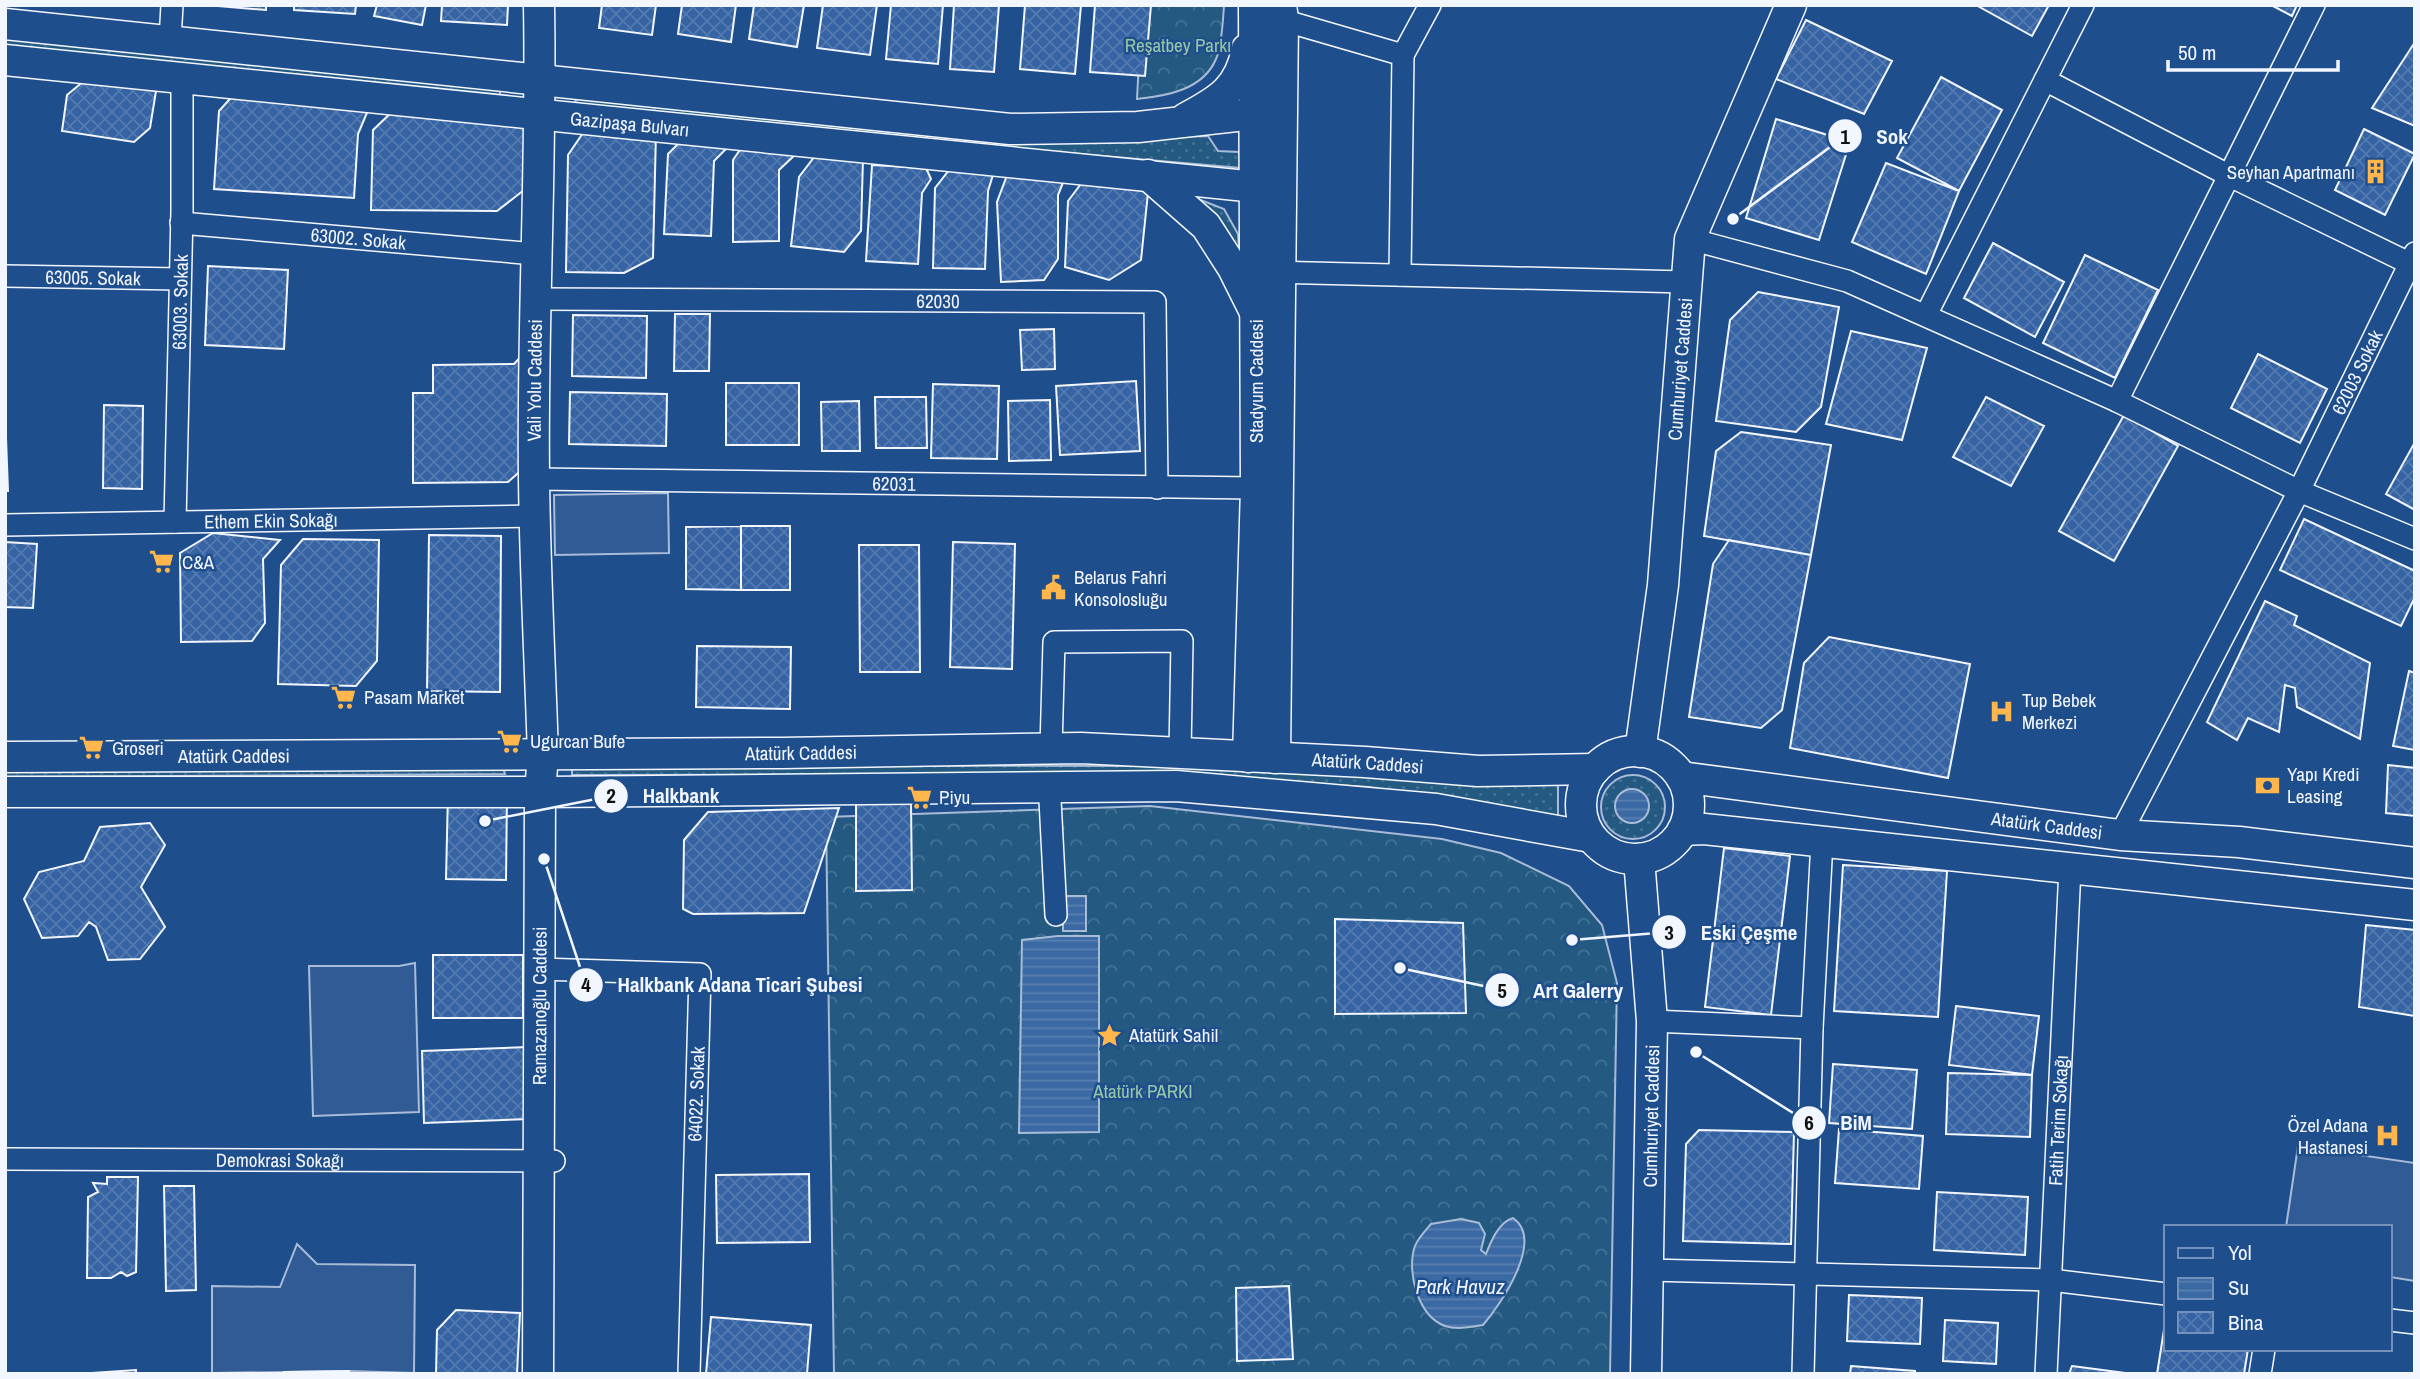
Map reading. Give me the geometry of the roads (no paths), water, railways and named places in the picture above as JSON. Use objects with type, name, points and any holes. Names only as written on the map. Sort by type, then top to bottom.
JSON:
[{"type":"main road","name":"Vali Yolu Caddesi","points":[[539,5],[541,116],[535,254],[534,479],[543,755]]},
{"type":"main road","name":"Cumhuriyet Caddesi","points":[[1640,752],[1663,585],[1690,239],[1791,5]]},
{"type":"main road","name":"Stadyum Caddesi","points":[[1253,9],[1256,187],[1268,272],[1256,314],[1261,758]]},
{"type":"main road","points":[[1178,122],[1210,106],[1230,90],[1244,68],[1253,9]]},
{"type":"main road","points":[[1261,758],[1268,272],[1282,12]]},
{"type":"main road","name":"Gazipaşa Bulvarı","points":[[5,24],[1010,129],[1138,127],[1254,114]]},
{"type":"main road","name":"Gazipaşa Bulvarı","points":[[5,60],[1256,187]]},
{"type":"main road","points":[[1148,175],[1206,226],[1233,268],[1256,314]]},
{"type":"main road","name":"Atatürk Caddesi","points":[[5,757],[543,755],[1051,748],[1365,762],[1478,771],[1595,769]]},
{"type":"main road","points":[[1640,752],[1656,756],[1670,764],[1681,777],[1688,803],[1687,817],[1683,830],[1672,845],[1657,855],[1639,859],[1620,858],[1604,850],[1591,837],[1583,820],[1581,802],[1585,784],[1595,769],[1616,755],[1640,752]]},
{"type":"main road","name":"Ramazanoğlu Caddesi","points":[[538,1374],[546,1161],[547,792],[543,755]]},
{"type":"main road","name":"Atatürk Caddesi","points":[[1681,777],[2120,835],[2239,842],[2415,863]]},
{"type":"main road","name":"Atatürk Caddesi","points":[[5,793],[547,792],[1176,786],[1436,809],[1591,837]]},
{"type":"main road","name":"Atatürk Caddesi","points":[[1683,830],[1704,829],[1822,841],[2415,905]]},
{"type":"main road","name":"Cumhuriyet Caddesi","points":[[1639,859],[1652,1021],[1646,1374]]},
{"type":"main road","name":"Ramazanoğlu Caddesi","points":[[546,1161],[555,1374]]},
{"type":"street","points":[[170,40],[172,5]]},
{"type":"street","points":[[1400,275],[1403,55],[1430,5]]},
{"type":"street","points":[[1926,315],[2083,5]]},
{"type":"street","points":[[2117,401],[2314,5]]},
{"type":"street","points":[[1253,9],[1282,12],[1403,55]]},
{"type":"street","name":"63003. Sokak","points":[[175,522],[182,79]]},
{"type":"street","points":[[2045,80],[2228,175],[2413,261]]},
{"type":"street","name":"63002. Sokak","points":[[181,223],[535,254]]},
{"type":"street","points":[[1690,239],[1847,281],[2117,401],[2299,491],[2415,539]]},
{"type":"street","name":"62003 Sokak","points":[[2120,835],[2299,491],[2413,261]]},
{"type":"street","points":[[1268,272],[1686,282]]},
{"type":"street","name":"63005. Sokak","points":[[5,276],[180,279]]},
{"type":"street","name":"62030","points":[[536,299],[1155,302],[1157,488]]},
{"type":"street","name":"62031","points":[[534,479],[1256,488]]},
{"type":"street","name":"Ethem Ekin Sokağı","points":[[5,525],[535,516]]},
{"type":"street","points":[[1051,748],[1054,642],[1182,641],[1180,753]]},
{"type":"street","points":[[1050,800],[1056,915]]},
{"type":"street","points":[[1803,1374],[1812,1028],[1822,841]]},
{"type":"street","name":"Fatih Terim Sokağı","points":[[2046,1374],[2070,868]]},
{"type":"street","name":"64022. Sokak","points":[[547,969],[700,974],[689,1374]]},
{"type":"street","points":[[1652,1021],[1812,1028]]},
{"type":"street","name":"Demokrasi Sokağı","points":[[5,1159],[546,1161]]},
{"type":"street","points":[[1647,1270],[2052,1280],[2164,1294]]},
{"type":"street","points":[[2392,1321],[2415,1323]]},
{"type":"street","points":[[2260,1374],[2264,1351]]},
{"type":"water","points":[[1632,789],[1644,794],[1649,806],[1644,818],[1632,823],[1620,818],[1615,806],[1620,794]]},
{"type":"water","points":[[1063,896],[1086,896],[1086,931],[1063,931]]},
{"type":"water","points":[[1058,936],[1099,936],[1099,1132],[1019,1133],[1022,940]]},
{"type":"water","name":"Park Havuz","points":[[1513,1218],[1522,1228],[1522,1256],[1517,1272],[1500,1303],[1483,1325],[1450,1327],[1436,1321],[1421,1303],[1413,1280],[1413,1256],[1420,1237],[1431,1224],[1461,1219],[1479,1223],[1485,1234],[1481,1250],[1486,1254],[1500,1228]]},
{"type":"place","name":"Seyhan Apartmanı","points":[[2375,172]]},
{"type":"place","name":"Sok","points":[[1733,219]]},
{"type":"place","name":"C&A","points":[[162,562]]},
{"type":"place","name":"Belarus Fahri Konsolosluğu","points":[[1054,588]]},
{"type":"place","name":"Pasam Market","points":[[344,697]]},
{"type":"place","name":"Tup Bebek Merkezi","points":[[2002,711]]},
{"type":"place","name":"Ugurcan Bufe","points":[[510,741]]},
{"type":"place","name":"Groseri","points":[[92,748]]},
{"type":"place","name":"Yapı Kredi Leasing","points":[[2267,785]]},
{"type":"place","name":"Piyu","points":[[919,797]]},
{"type":"place","name":"Halkbank","points":[[485,821]]},
{"type":"place","name":"Halkbank Adana Ticari Şubesi","points":[[544,859]]},
{"type":"place","name":"Eski Çeşme","points":[[1572,940]]},
{"type":"place","name":"Art Galerry","points":[[1400,968]]},
{"type":"place","name":"Atatürk Sahil","points":[[1109,1035]]},
{"type":"place","name":"BiM","points":[[1696,1052]]},
{"type":"place","name":"Özel Adana Hastanesi","points":[[2388,1136]]},
{"type":"park label","name":"Reşatbey Parkı","points":[[1178,45]]},
{"type":"park label","name":"Atatürk PARKI","points":[[1143,1091]]}]
